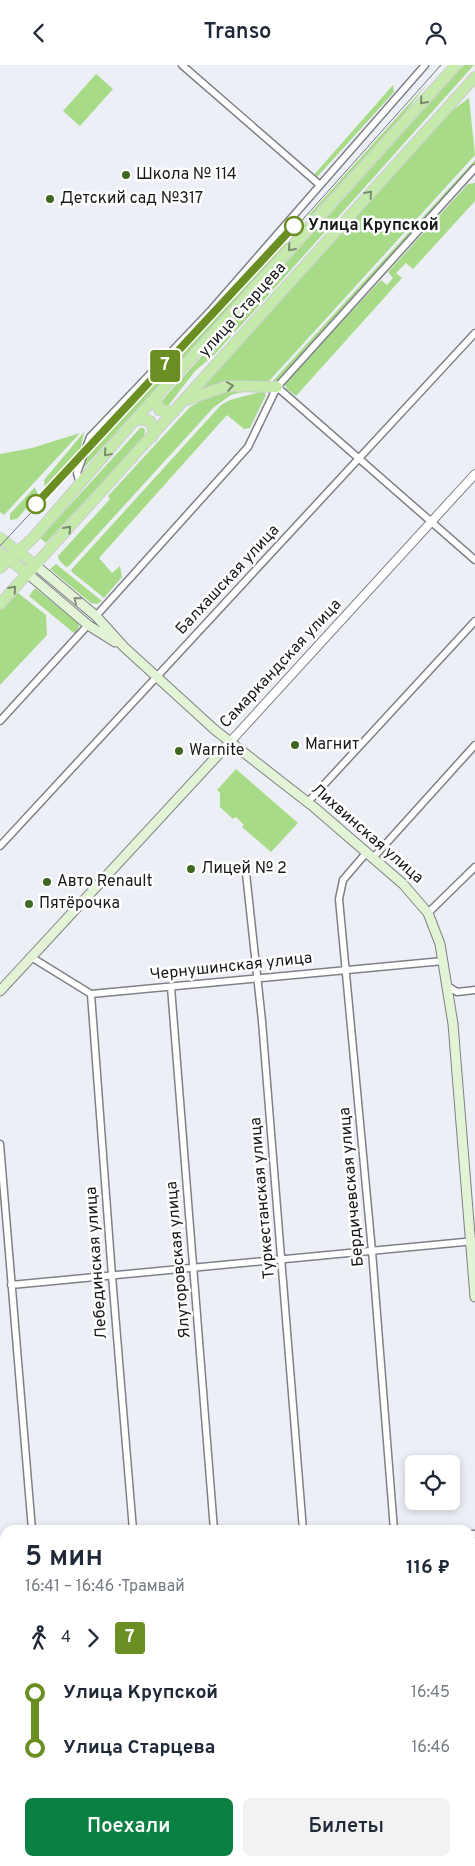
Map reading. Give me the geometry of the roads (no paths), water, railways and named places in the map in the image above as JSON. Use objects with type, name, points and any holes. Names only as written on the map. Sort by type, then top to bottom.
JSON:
[{"type":"main road","name":"улица Старцева","points":[[10,560],[33,538],[133,422],[456,65]]},
{"type":"main road","name":"улица Старцева","points":[[27,573],[152,437],[220,358],[475,77]]},
{"type":"main road","points":[[185,400],[227,386],[277,387]]},
{"type":"main road","points":[[156,397],[159,410],[174,412]]},
{"type":"main road","points":[[133,422],[140,419],[150,421],[154,431],[152,437]]},
{"type":"main road","points":[[0,538],[96,616],[124,647]]},
{"type":"main road","points":[[0,553],[27,573],[88,625],[124,647]]},
{"type":"main road","points":[[0,568],[10,560]]},
{"type":"main road","points":[[0,604],[27,573]]},
{"type":"main road","name":"Лихвинская улица","points":[[124,647],[230,742],[308,802],[370,855],[411,891],[428,913],[438,936],[444,961],[446,985],[454,1028],[473,1242],[475,1297]]},
{"type":"main road","name":"Самаркандская улица","points":[[3,988],[230,742]]},
{"type":"street","points":[[182,65],[320,185]]},
{"type":"street","points":[[80,484],[77,473],[90,437],[212,309],[425,65]]},
{"type":"street","points":[[96,616],[248,447],[277,387],[474,170]]},
{"type":"street","name":"Балхашская улица","points":[[0,846],[475,333]]},
{"type":"street","points":[[277,387],[475,560]]},
{"type":"street","name":"Самаркандская улица","points":[[230,742],[475,474]]},
{"type":"street","points":[[308,802],[475,621]]},
{"type":"street","points":[[0,721],[88,625]]},
{"type":"street","name":"Бердичевская улица","points":[[394,1525],[372,1251],[339,888],[344,878],[370,855],[475,745]]},
{"type":"street","name":"Туркестанская улица","points":[[245,864],[282,1259],[302,1525]]},
{"type":"street","points":[[428,913],[475,867]]},
{"type":"street","points":[[31,957],[91,994]]},
{"type":"street","name":"Чернушинская улица","points":[[91,994],[444,961]]},
{"type":"street","points":[[446,985],[457,992],[475,989]]},
{"type":"street","name":"Ялуторовская улица","points":[[171,987],[214,1525]]},
{"type":"street","name":"Лебединская улица","points":[[91,994],[112,1276],[134,1525]]},
{"type":"street","points":[[0,1144],[32,1525]]},
{"type":"street","points":[[11,1285],[473,1242]]},
{"type":"tram line","points":[[0,546],[296,227],[441,65]]},
{"type":"tram line","name":"7","points":[[36,504],[294,226]]},
{"type":"place","name":"Школа № 114","points":[[126,175]]},
{"type":"place","name":"Детский сад №317","points":[[50,199]]},
{"type":"place","name":"Улица Крупской","points":[[294,226]]},
{"type":"place","name":"Магнит","points":[[295,745]]},
{"type":"place","name":"Warnite","points":[[179,751]]},
{"type":"place","name":"Лицей № 2","points":[[191,869]]},
{"type":"place","name":"Авто Renault","points":[[47,882]]},
{"type":"place","name":"Пятёрочка","points":[[29,904]]}]
